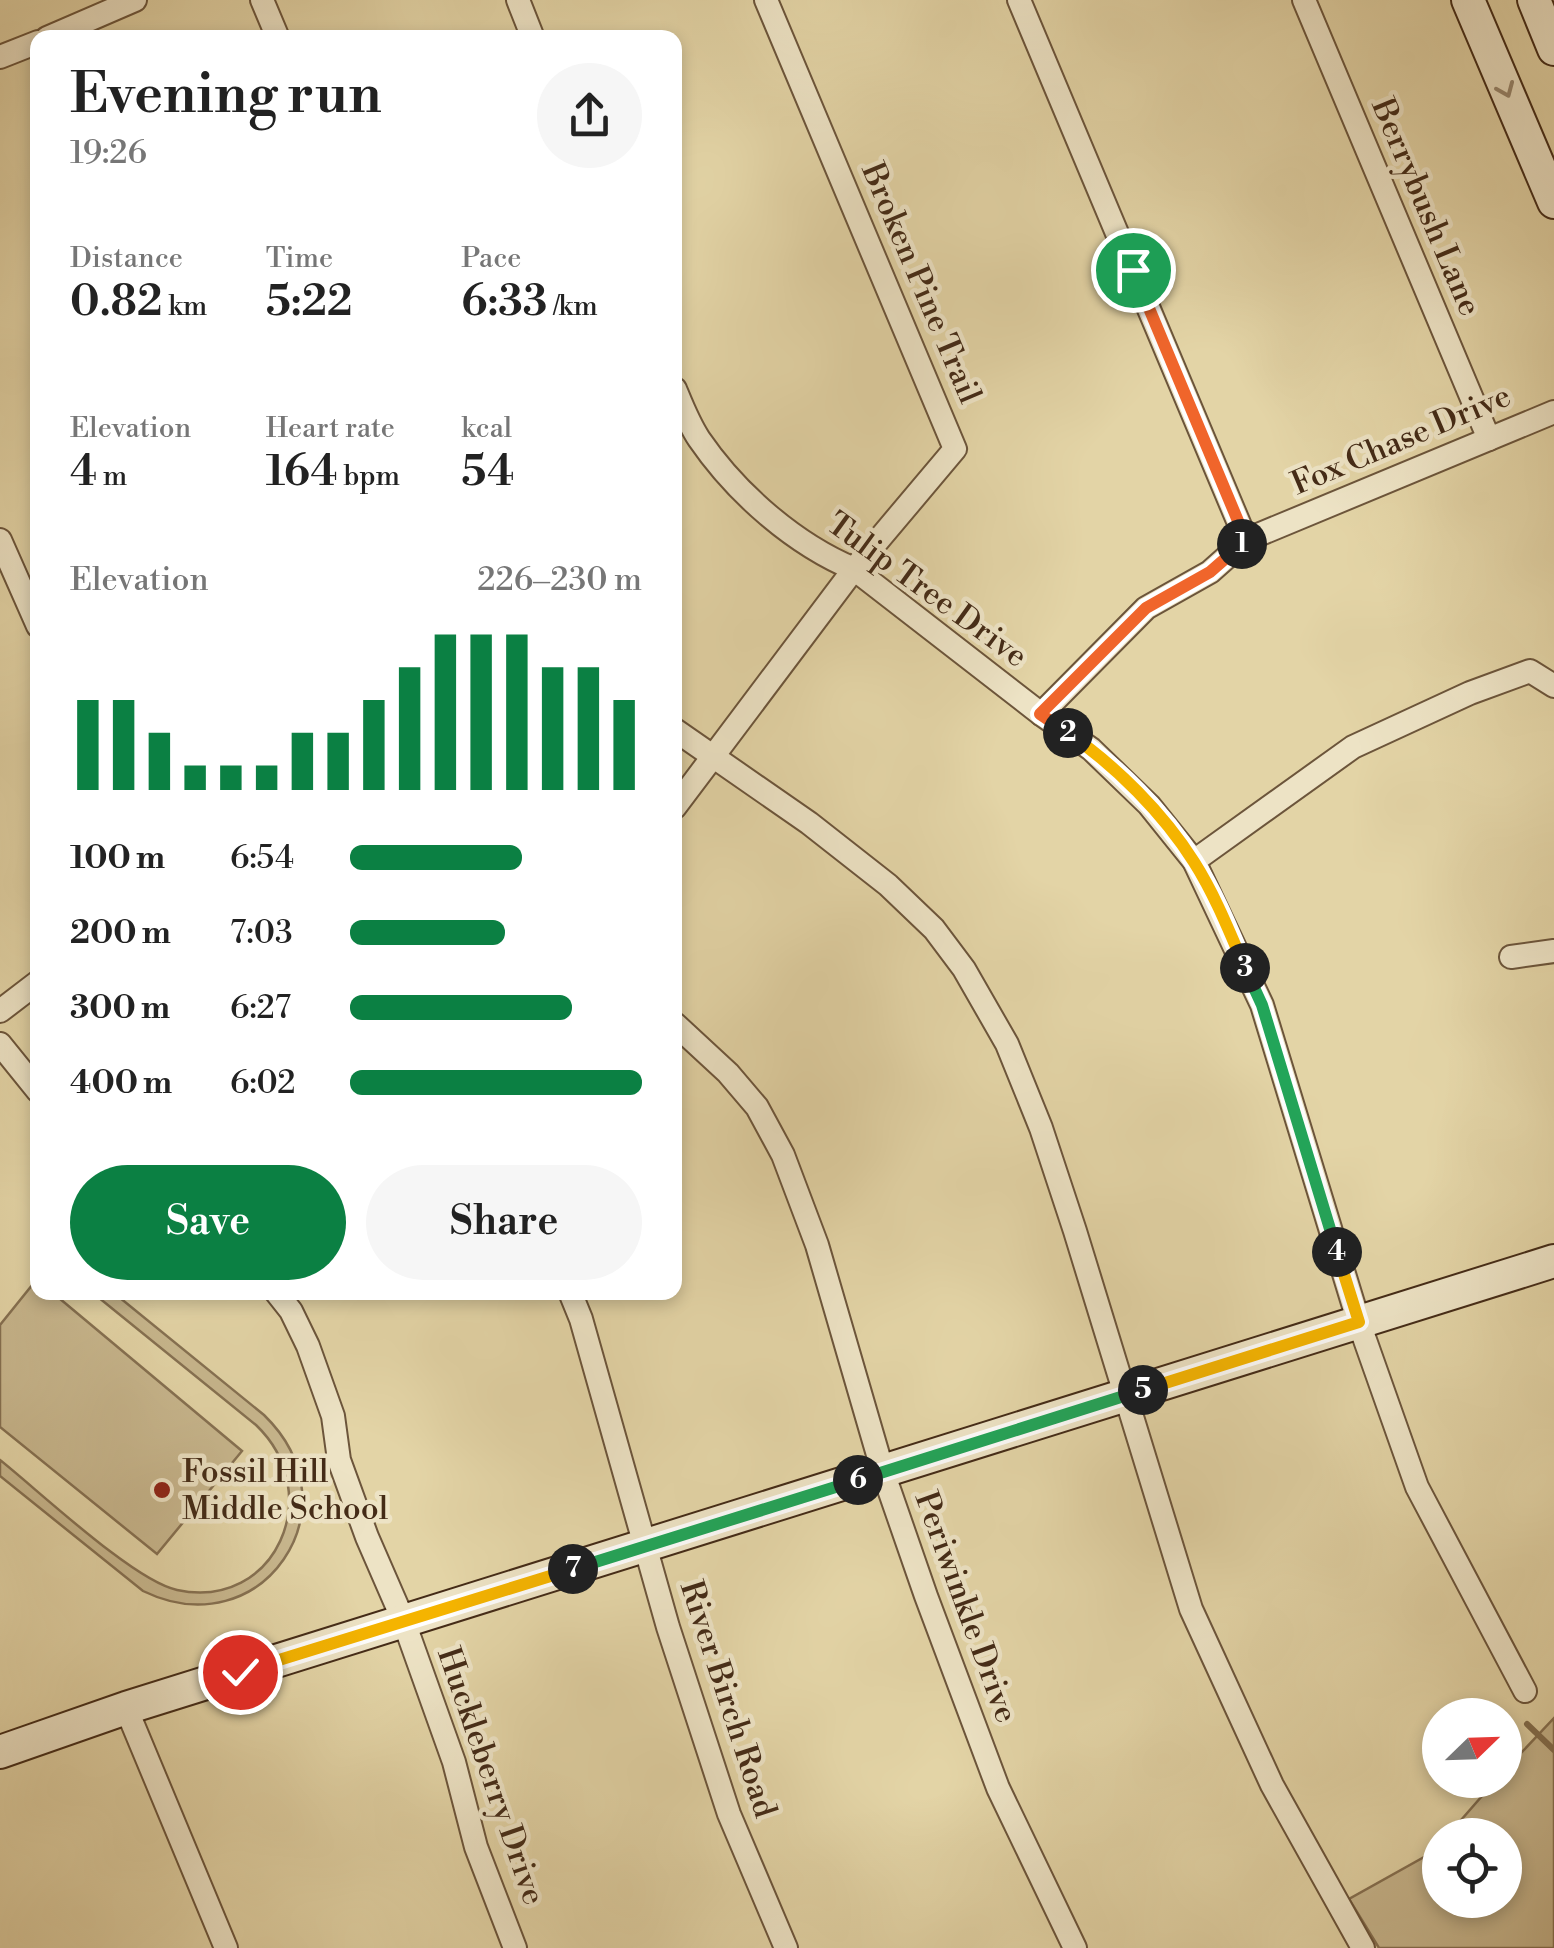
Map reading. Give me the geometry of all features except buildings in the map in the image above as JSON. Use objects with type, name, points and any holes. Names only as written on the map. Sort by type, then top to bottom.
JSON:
[{"type":"street","points":[[71,30],[135,0]]},
{"type":"street","points":[[262,0],[275,30]]},
{"type":"street","points":[[518,0],[530,30]]},
{"type":"street","name":"Broken Pine Trail","points":[[682,798],[854,569],[955,449],[766,0]]},
{"type":"street","points":[[1019,0],[1246,540]]},
{"type":"street","name":"Berrybush Lane","points":[[1304,0],[1489,439]]},
{"type":"street","points":[[1468,0],[1554,202]]},
{"type":"street","points":[[1534,0],[1554,49]]},
{"type":"street","points":[[0,57],[30,48]]},
{"type":"street","name":"Tulip Tree Drive","points":[[682,405],[696,436],[728,477],[824,556],[854,569],[1091,749],[1150,805],[1194,861],[1262,1005],[1359,1322],[1416,1487],[1525,1692]]},
{"type":"street","name":"Fox Chase Drive","points":[[1040,714],[1146,608],[1210,572],[1246,540],[1554,412]]},
{"type":"street","points":[[0,540],[30,608]]},
{"type":"street","points":[[1194,861],[1353,747],[1530,670],[1554,686]]},
{"type":"street","points":[[682,735],[808,822],[888,885],[934,929],[964,969],[1007,1044],[1041,1128],[1191,1608],[1272,1785],[1363,1948]]},
{"type":"street","points":[[1511,958],[1554,951]]},
{"type":"street","points":[[0,1011],[30,988]]},
{"type":"street","name":"Periwinkle Drive","points":[[682,1030],[728,1073],[757,1107],[783,1155],[817,1245],[884,1472],[926,1596],[998,1788],[1075,1948]]},
{"type":"street","points":[[0,1044],[30,1081]]},
{"type":"street","points":[[0,1752],[126,1708],[1554,1261]]},
{"type":"street","name":"Huckleberry Drive","points":[[282,1300],[308,1346],[332,1416],[339,1460],[404,1622],[454,1762],[476,1847],[515,1948]]},
{"type":"street","name":"River Birch Road","points":[[573,1300],[668,1627],[729,1814],[786,1948]]},
{"type":"street","points":[[126,1708],[226,1948]]},
{"type":"shaded area","points":[[30,1288],[30,1300],[61,1300],[242,1451],[157,1554],[0,1427],[0,1325]]},
{"type":"shaded area","points":[[102,1300],[123,1300],[264,1415],[291,1451],[302,1489],[299,1526],[284,1559],[259,1585],[225,1601],[186,1604],[143,1591],[0,1476],[0,1460],[112,1553],[159,1583],[177,1590],[212,1592],[241,1583],[264,1565],[280,1541],[288,1513],[288,1482],[277,1452],[256,1425]]},
{"type":"shaded area","points":[[1554,1718],[1554,1948],[1379,1948],[1349,1899],[1422,1858],[1422,1918],[1522,1918],[1522,1818],[1463,1818],[1480,1798],[1522,1798],[1522,1752]]},
{"type":"waterway","points":[[1527,1724],[1554,1750]]},
{"type":"place","name":"Fossil Hill Middle School","points":[[162,1490]]},
{"type":"route","points":[[240,1672],[1359,1322],[1262,1005],[1194,861],[1150,805],[1091,749],[1040,714],[1146,608],[1210,572],[1246,540],[1133,270]]}]
